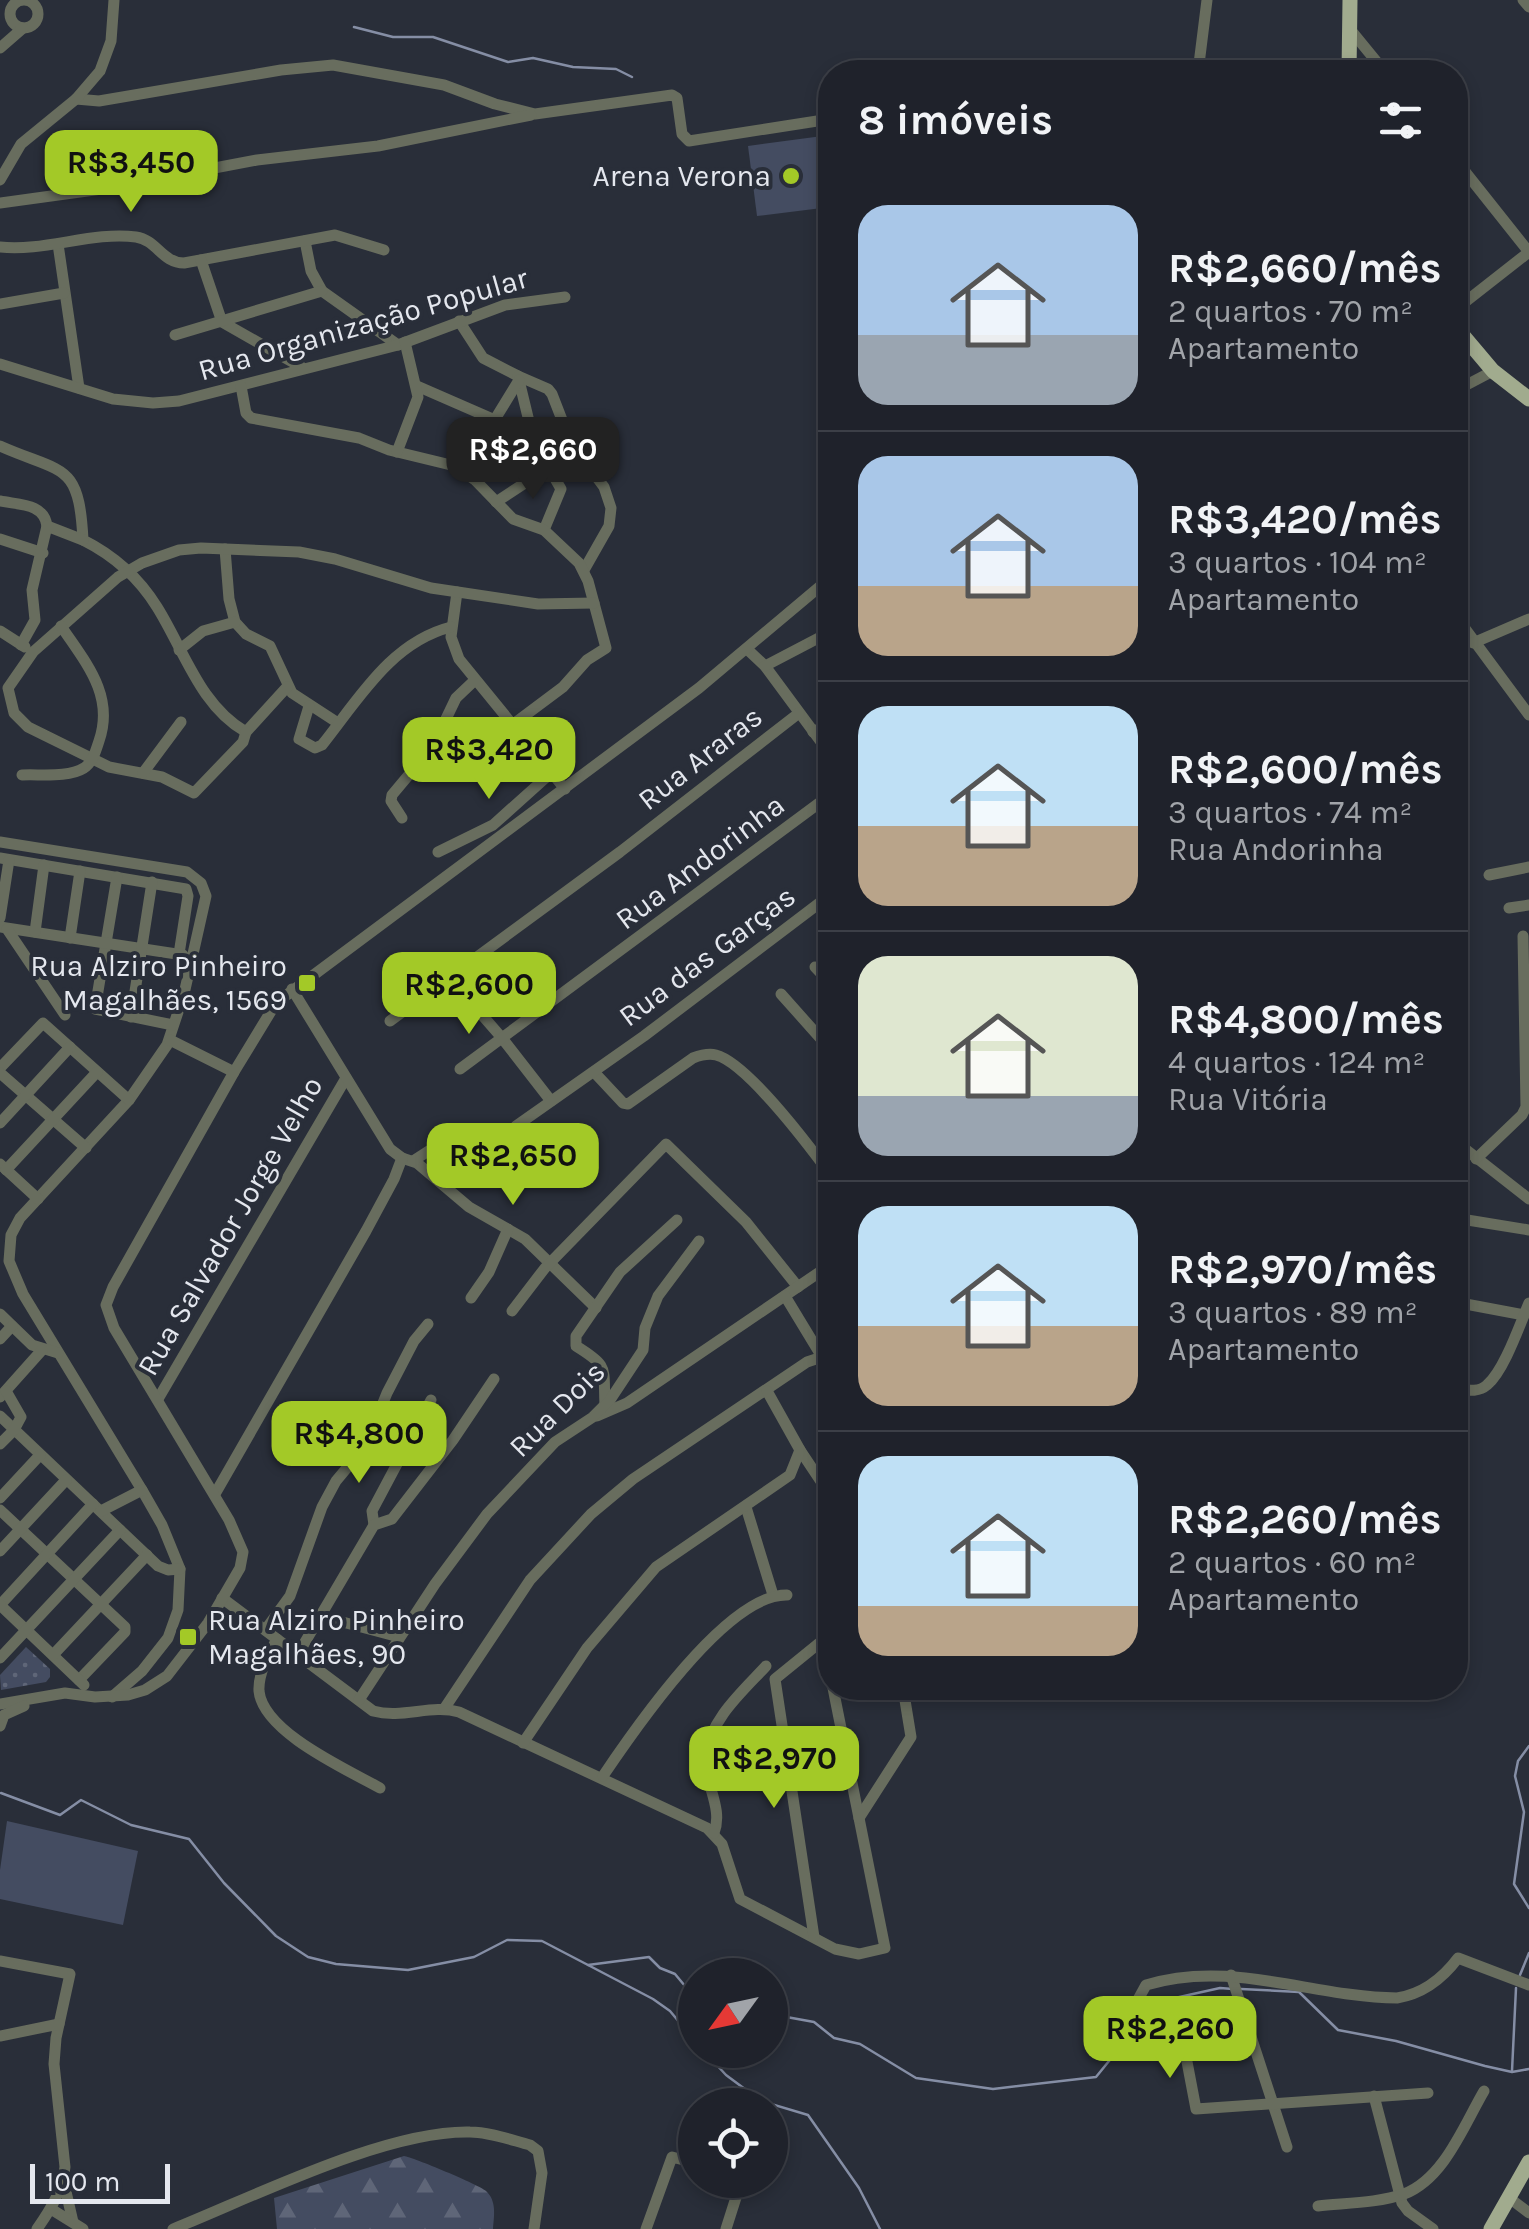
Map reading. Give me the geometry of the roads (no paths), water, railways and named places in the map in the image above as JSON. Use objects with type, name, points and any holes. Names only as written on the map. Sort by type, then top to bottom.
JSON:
[{"type":"main road","points":[[1349,60],[1350,0]]},
{"type":"main road","points":[[1468,341],[1493,371],[1529,399]]},
{"type":"main road","points":[[1491,2229],[1529,2162]]},
{"type":"street","points":[[0,26],[14,3],[27,0],[38,14]]},
{"type":"street","points":[[0,48],[30,26],[44,0]]},
{"type":"street","points":[[0,180],[22,144],[76,99],[100,70],[107,56],[114,0]]},
{"type":"street","points":[[1200,60],[1207,0]]},
{"type":"street","points":[[1523,0],[1529,8]]},
{"type":"street","points":[[7,11],[14,24],[23,28]]},
{"type":"street","points":[[1349,28],[1375,60]]},
{"type":"street","points":[[76,99],[106,100],[333,65],[457,88],[507,114]]},
{"type":"street","points":[[0,202],[127,185],[272,158],[378,146],[507,114],[535,114],[668,94],[676,98],[684,138],[694,141],[818,121]]},
{"type":"street","points":[[1468,175],[1529,252],[1468,300]]},
{"type":"street","points":[[0,247],[130,236],[150,242],[175,263],[326,236],[345,236],[384,250]]},
{"type":"street","points":[[306,241],[312,271],[322,291],[402,344],[417,386],[417,404],[397,452]]},
{"type":"street","points":[[58,244],[78,388]]},
{"type":"street","points":[[201,260],[222,322],[302,368]]},
{"type":"street","points":[[175,335],[322,291]]},
{"type":"street","points":[[0,304],[64,293]]},
{"type":"street","name":"Rua Organização Popular","points":[[0,364],[113,399],[179,401],[402,344],[505,305],[566,297]]},
{"type":"street","points":[[459,320],[483,358],[548,389],[570,443],[608,496],[612,518],[584,570]]},
{"type":"street","points":[[1468,384],[1493,371]]},
{"type":"street","points":[[455,466],[495,420],[518,378]]},
{"type":"street","points":[[518,378],[534,442],[561,493],[544,530]]},
{"type":"street","points":[[241,386],[246,413],[251,418],[359,438],[455,466],[513,519],[544,530],[584,570],[606,648],[587,660],[563,688],[479,748],[445,722]]},
{"type":"street","points":[[417,386],[495,420]]},
{"type":"street","points":[[0,446],[65,472],[76,486],[83,540]]},
{"type":"street","points":[[496,502],[548,468]]},
{"type":"street","points":[[0,501],[39,509],[45,514],[47,526],[32,590],[34,620],[20,644]]},
{"type":"street","points":[[47,526],[83,540],[127,571],[154,603],[206,693],[246,732]]},
{"type":"street","points":[[0,539],[43,553]]},
{"type":"street","points":[[225,548],[235,622],[246,634],[270,646],[287,687],[338,723]]},
{"type":"street","points":[[287,687],[246,732],[243,742],[194,793],[162,777],[92,760],[19,720],[4,686],[33,652],[127,571],[180,550],[299,552],[457,592],[538,604],[594,603]]},
{"type":"street","points":[[0,1704],[72,1694],[112,1697],[145,1690],[168,1676],[190,1649],[240,1568],[243,1552],[215,1494],[114,1328],[107,1299],[276,1003],[748,650],[818,589]]},
{"type":"street","points":[[457,592],[452,627],[454,650],[565,789]]},
{"type":"street","points":[[1474,643],[1529,620]]},
{"type":"street","points":[[179,650],[203,631],[235,622]]},
{"type":"street","points":[[22,775],[72,772],[92,760],[102,736],[101,688],[61,626]]},
{"type":"street","points":[[309,706],[300,737],[302,744],[318,747],[387,664],[428,637],[452,627]]},
{"type":"street","points":[[0,631],[33,652]]},
{"type":"street","points":[[1468,634],[1529,715]]},
{"type":"street","points":[[765,666],[818,638]]},
{"type":"street","points":[[748,650],[765,666],[818,738]]},
{"type":"street","points":[[402,818],[391,801],[392,794],[432,746],[456,698],[476,680]]},
{"type":"street","name":"Rua Araras","points":[[390,1021],[620,852],[799,713]]},
{"type":"street","points":[[144,774],[181,722]]},
{"type":"street","points":[[813,732],[818,729]]},
{"type":"street","points":[[438,852],[492,825],[551,773]]},
{"type":"street","name":"Rua Andorinha","points":[[460,1069],[818,805]]},
{"type":"street","points":[[0,842],[187,872],[201,883],[206,896],[185,956]]},
{"type":"street","points":[[65,1015],[2,925],[4,859],[188,891],[185,956],[170,1040],[129,1100],[38,1199],[11,1235],[9,1262],[23,1294],[162,1524],[180,1569],[178,1610],[163,1648],[112,1697]]},
{"type":"street","points":[[34,932],[44,865]]},
{"type":"street","points":[[1489,875],[1529,867]]},
{"type":"street","points":[[70,938],[80,871]]},
{"type":"street","points":[[117,877],[95,1010],[174,1024]]},
{"type":"street","points":[[131,1017],[152,882]]},
{"type":"street","name":"Rua das Garças","points":[[516,1126],[818,905]]},
{"type":"street","points":[[1508,908],[1529,905]]},
{"type":"street","points":[[2,925],[185,956]]},
{"type":"street","points":[[1476,1159],[1524,1112],[1528,1092],[1524,936]]},
{"type":"street","points":[[448,978],[551,1101]]},
{"type":"street","points":[[292,988],[390,1149],[469,1207],[536,1248],[596,1308]]},
{"type":"street","points":[[781,994],[818,1036]]},
{"type":"street","points":[[86,1148],[0,1071],[42,1024],[129,1100]]},
{"type":"street","points":[[170,1040],[234,1072]]},
{"type":"street","points":[[0,1123],[70,1047]]},
{"type":"street","points":[[594,1072],[622,1103],[628,1104],[693,1058],[714,1054],[729,1061],[776,1106],[818,1159]]},
{"type":"street","points":[[38,1199],[3,1167],[97,1072]]},
{"type":"street","name":"Rua Salvador Jorge Velho","points":[[158,1398],[185,1358],[346,1078]]},
{"type":"street","points":[[215,1494],[407,1159],[450,1137],[470,1166]]},
{"type":"street","points":[[512,1311],[550,1262],[666,1144],[746,1222],[798,1287]]},
{"type":"street","points":[[1468,1152],[1529,1199]]},
{"type":"street","points":[[606,1404],[601,1364],[575,1343],[630,1261],[677,1220]]},
{"type":"street","points":[[1468,1220],[1529,1230]]},
{"type":"street","points":[[471,1298],[490,1272],[508,1229]]},
{"type":"street","name":"Rua Dois","points":[[359,1700],[452,1558],[490,1510],[555,1442],[606,1404],[643,1350],[645,1328],[658,1296],[700,1242]]},
{"type":"street","points":[[593,1417],[627,1403],[818,1273]]},
{"type":"street","points":[[785,1296],[818,1343]]},
{"type":"street","points":[[1468,1303],[1526,1309],[1497,1373],[1487,1386],[1468,1390]]},
{"type":"street","points":[[0,1314],[27,1341],[58,1354]]},
{"type":"street","points":[[266,1630],[290,1596],[322,1507],[336,1481],[366,1445],[387,1393],[414,1341],[428,1324]]},
{"type":"street","points":[[0,1339],[12,1326]]},
{"type":"street","points":[[0,1444],[14,1430],[20,1413],[3,1394],[42,1350]]},
{"type":"street","points":[[444,1709],[530,1580],[592,1514],[651,1466],[818,1358]]},
{"type":"street","points":[[298,1654],[374,1525],[392,1518],[454,1440],[494,1379]]},
{"type":"street","points":[[767,1391],[818,1477]]},
{"type":"street","points":[[374,1525],[372,1511],[430,1400]]},
{"type":"street","points":[[0,1416],[147,1555],[164,1569],[180,1569]]},
{"type":"street","points":[[523,1743],[561,1684],[628,1596],[665,1560],[787,1478],[800,1450]]},
{"type":"street","points":[[0,1498],[40,1455]]},
{"type":"street","points":[[0,1551],[66,1480]]},
{"type":"street","points":[[95,1697],[0,1605],[97,1508],[142,1490]]},
{"type":"street","points":[[603,1776],[650,1708],[699,1650],[731,1622],[780,1595],[746,1507]]},
{"type":"street","points":[[0,1510],[123,1624],[125,1632],[80,1680]]},
{"type":"street","points":[[0,1658],[120,1530]]},
{"type":"street","points":[[53,1654],[147,1555]]},
{"type":"street","points":[[222,1598],[373,1711],[400,1715],[444,1709],[468,1716],[603,1776],[714,1833],[722,1844],[740,1899],[835,1948],[859,1954],[885,1948],[835,1700]]},
{"type":"street","points":[[320,1616],[399,1637]]},
{"type":"street","points":[[277,1639],[260,1683],[265,1710],[292,1735],[380,1788]]},
{"type":"street","points":[[814,1938],[774,1678],[818,1644]]},
{"type":"street","points":[[56,1697],[63,1665]]},
{"type":"street","points":[[714,1833],[718,1819],[706,1756],[713,1730],[766,1666]]},
{"type":"street","points":[[0,1726],[9,1712],[56,1697]]},
{"type":"street","points":[[859,1818],[912,1737],[905,1700]]},
{"type":"street","points":[[1102,2055],[1124,2027],[1146,1985],[1190,1975],[1234,1984],[1397,1998],[1434,1982],[1458,1958],[1529,1984]]},
{"type":"street","points":[[0,1962],[70,1974],[54,2064],[64,2180],[38,2229]]},
{"type":"street","points":[[1234,1984],[1287,2147]]},
{"type":"street","points":[[0,2036],[59,2024]]},
{"type":"street","points":[[1184,2046],[1196,2109],[1428,2093]]},
{"type":"street","points":[[1318,2206],[1399,2196],[1417,2188],[1438,2168],[1484,2090]]},
{"type":"street","points":[[1374,2096],[1399,2196],[1408,2211],[1433,2229]]},
{"type":"street","points":[[173,2229],[332,2165],[398,2144],[471,2132],[530,2145],[538,2151],[542,2173],[534,2229]]},
{"type":"street","points":[[646,2229],[672,2157],[678,2159]]},
{"type":"street","points":[[64,2180],[78,2226]]},
{"type":"street","points":[[1508,2197],[1529,2213]]},
{"type":"street","points":[[726,2229],[736,2198]]},
{"type":"street","points":[[52,2208],[78,2226]]},
{"type":"waterway","points":[[354,27],[393,37],[433,37],[508,62],[533,58],[573,67],[616,69],[632,77]]},
{"type":"waterway","points":[[1529,1746],[1518,1761],[1515,1776],[1524,1812],[1514,1884],[1529,1908]]},
{"type":"waterway","points":[[1,1793],[60,1815],[81,1800],[131,1825],[189,1839],[224,1883],[276,1936],[308,1957],[336,1964],[408,1970],[474,1957],[507,1940],[542,1941],[588,1965],[649,1957],[678,1978]]},
{"type":"waterway","points":[[1520,1975],[1529,1953]]},
{"type":"waterway","points":[[588,1965],[653,1999],[678,2021]]},
{"type":"waterway","points":[[788,2017],[814,2022],[834,2038],[860,2044],[916,2078],[993,2089],[1096,2077],[1157,2002],[1220,1988],[1233,1989]]},
{"type":"waterway","points":[[1512,2071],[1516,1988]]},
{"type":"waterway","points":[[1241,1989],[1299,1992],[1338,2030],[1512,2072],[1529,2069]]},
{"type":"waterway","points":[[720,2068],[761,2101],[808,2115],[859,2188],[880,2229]]},
{"type":"place","name":"Arena Verona","points":[[791,176]]},
{"type":"place","name":"Rua Alziro Pinheiro Magalhães, 1569","points":[[307,983]]},
{"type":"place","name":"Rua Alziro Pinheiro Magalhães, 90","points":[[188,1637]]}]
